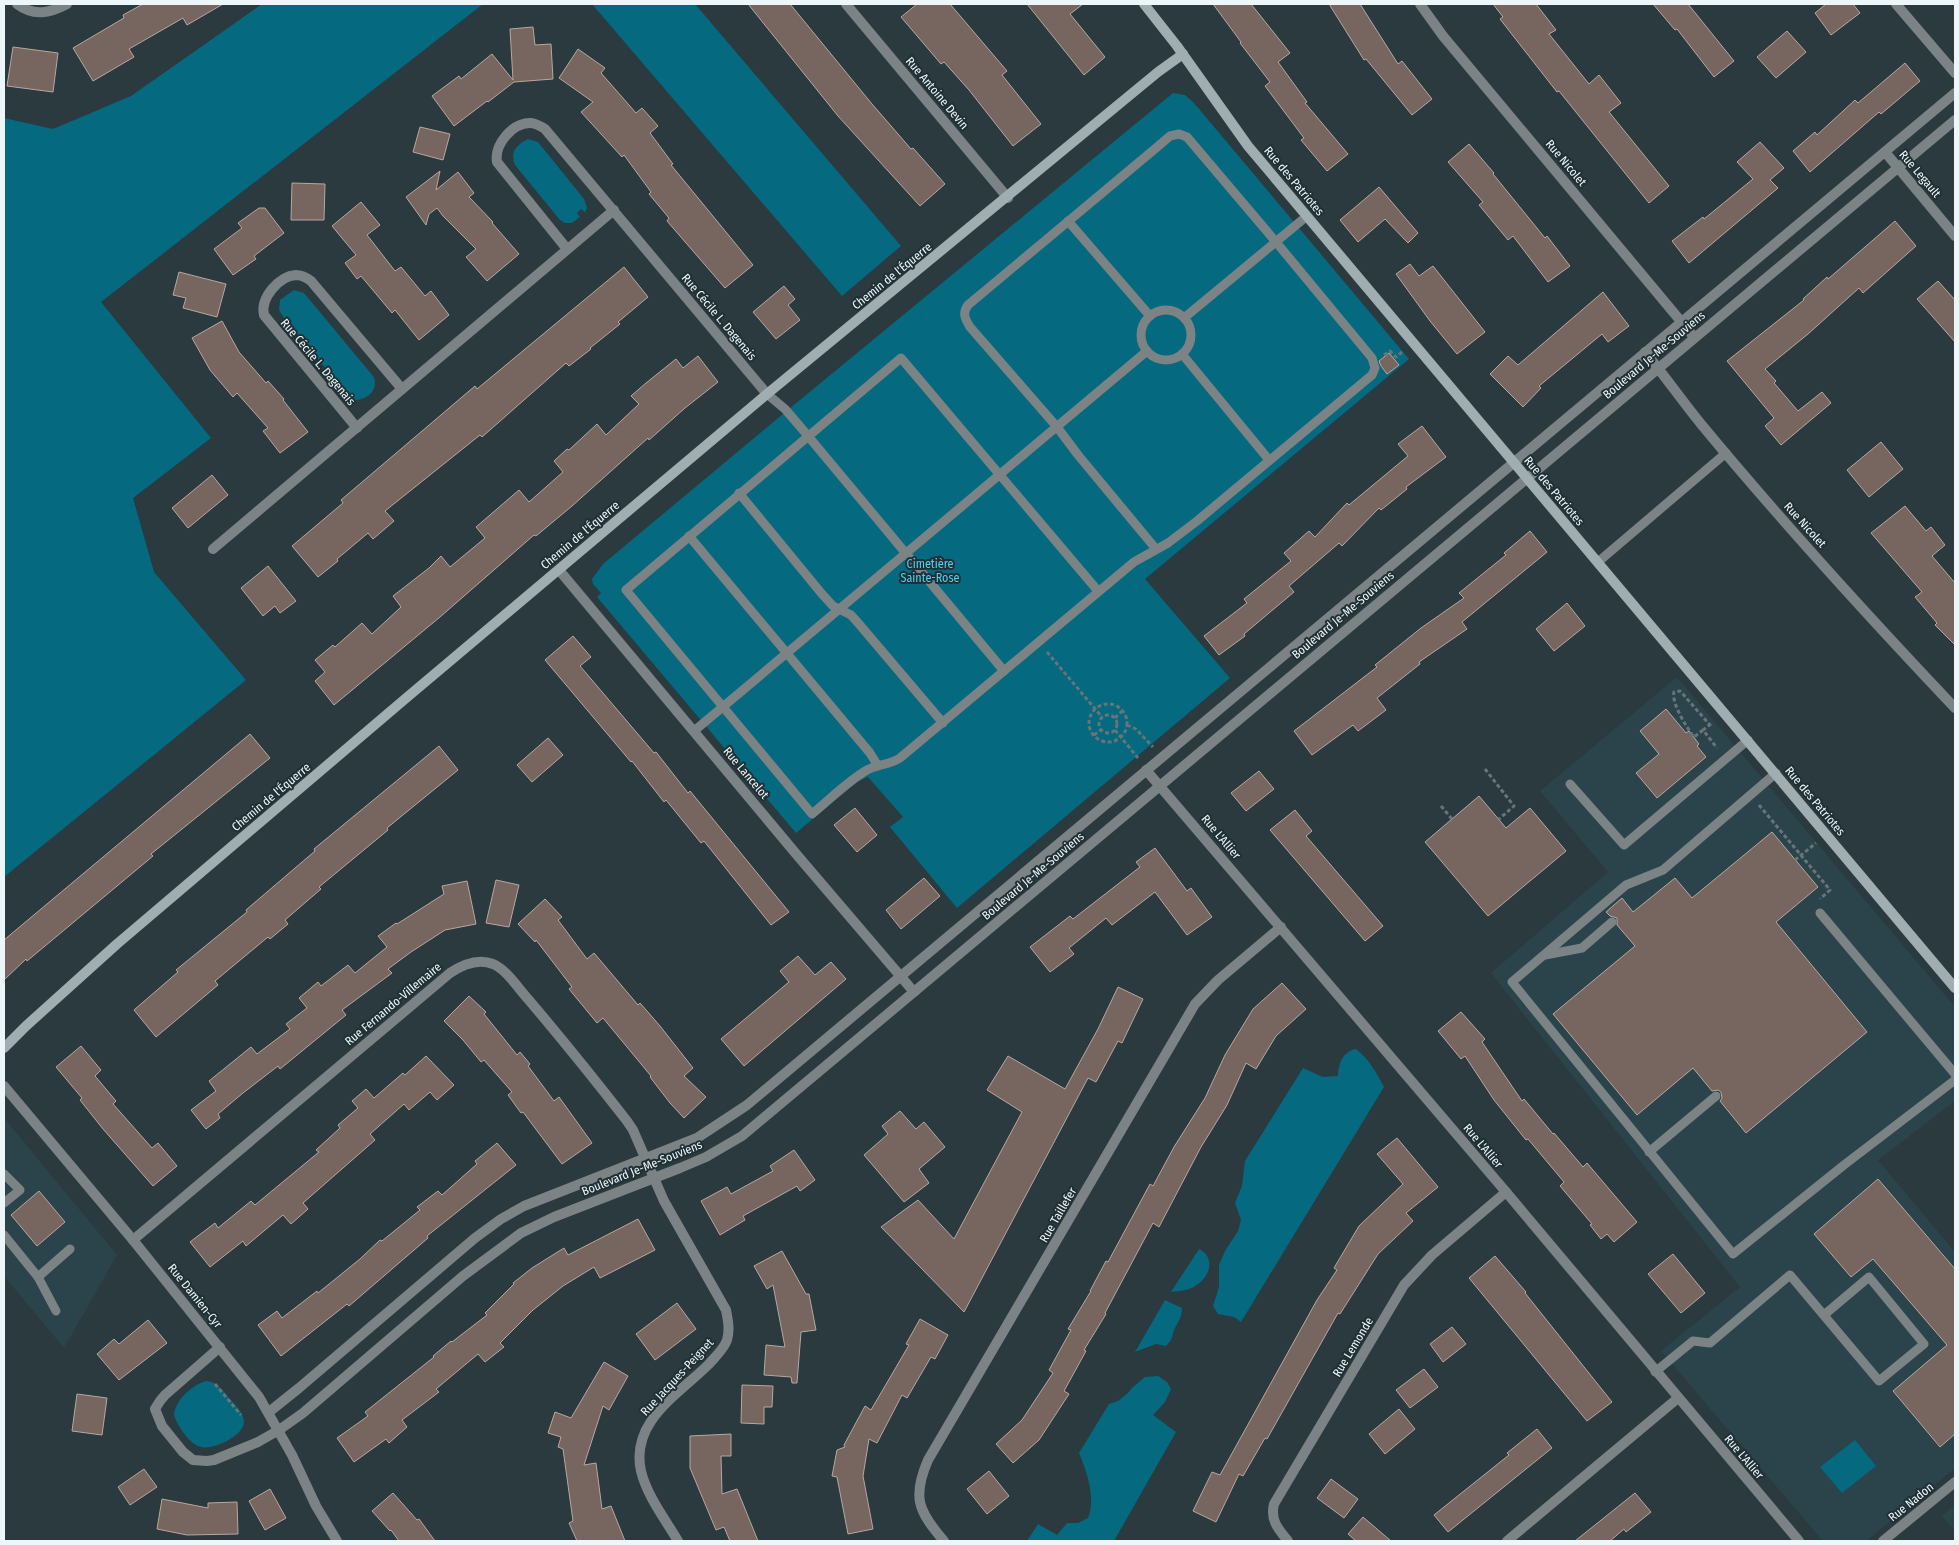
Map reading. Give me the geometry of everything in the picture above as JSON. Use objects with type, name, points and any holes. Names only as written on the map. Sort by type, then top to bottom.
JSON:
[{"type":"street","points":[[17,4],[38,13],[50,12],[67,4]]},
{"type":"street","name":"Rue Antoine Devin","points":[[846,4],[1008,198]]},
{"type":"street","name":"Rue des Patriotes","points":[[1144,4],[1183,54],[1242,138],[1955,988]]},
{"type":"street","name":"Rue Nicolet","points":[[1420,4],[1443,36],[1694,337]]},
{"type":"street","points":[[1896,4],[1955,73]]},
{"type":"street","name":"Chemin de l'Équerre","points":[[4,1048],[26,1026],[122,941],[767,394],[1008,198],[1158,72],[1183,54]]},
{"type":"street","name":"Boulevard Je-Me-Souviens","points":[[269,1412],[468,1244],[502,1219],[536,1201],[696,1138],[729,1118],[758,1096],[1955,93]]},
{"type":"street","name":"Boulevard Je-Me-Souviens","points":[[220,1347],[160,1401],[155,1409],[162,1426],[188,1457],[200,1461],[214,1460],[224,1456],[279,1430],[303,1413],[463,1276],[508,1241],[542,1222],[706,1156],[742,1136],[1526,477],[1955,120]]},
{"type":"street","name":"Rue Cécile L. Dagenais","points":[[567,249],[497,162],[497,149],[504,138],[528,123],[540,125],[545,129],[767,394]]},
{"type":"street","name":"Rue Legault","points":[[1885,152],[1955,236]]},
{"type":"street","points":[[213,549],[614,210]]},
{"type":"street","name":"Rue Cécile L. Dagenais","points":[[357,428],[264,315],[266,296],[277,285],[296,275],[311,281],[402,389]]},
{"type":"street","name":"Rue Nicolet","points":[[1645,352],[1726,453],[1799,538],[1907,658],[1955,708]]},
{"type":"street","name":"Rue Lancelot","points":[[559,570],[914,992]]},
{"type":"street","name":"Rue L'Allier","points":[[1146,770],[1506,1192],[1799,1541]]},
{"type":"street","name":"Rue Taillefer","points":[[944,1541],[928,1520],[919,1497],[919,1484],[928,1460],[1195,1004],[1218,980],[1281,927]]},
{"type":"street","name":"Rue Fernando-Villemaire","points":[[133,1240],[440,981],[457,968],[471,963],[487,962],[499,967],[506,974],[627,1121],[633,1130],[653,1178]]},
{"type":"street","name":"Rue Damien-Cyr","points":[[4,1086],[220,1347],[269,1412],[309,1494],[337,1541]]},
{"type":"street","name":"Rue Jacques-Peignet","points":[[653,1178],[670,1214],[723,1302],[728,1318],[728,1334],[723,1348],[707,1366],[657,1412],[646,1428],[640,1444],[639,1462],[643,1479],[678,1541]]},
{"type":"street","name":"Rue Lemonde","points":[[1288,1541],[1272,1517],[1274,1504],[1404,1285],[1432,1255],[1506,1192]]},
{"type":"street","points":[[1507,1541],[1678,1398]]},
{"type":"street","name":"Rue Nadon","points":[[1883,1541],[1955,1482]]},
{"type":"lane","points":[[1098,591],[901,358],[626,590],[812,814],[863,772],[889,764],[900,758],[1134,562],[1176,538],[1197,521],[1372,375],[1375,368],[1372,358],[1187,137],[1182,134],[1174,134],[1164,141],[968,305],[964,313],[970,327],[1057,427],[1156,549]]},
{"type":"lane","points":[[1184,318],[1307,216]]},
{"type":"lane","points":[[1068,221],[1150,316]]},
{"type":"lane","points":[[1159,311],[1168,311],[1184,318],[1190,335],[1188,344],[1182,354],[1172,359],[1163,360],[1154,357],[1147,351],[1141,339],[1141,330],[1150,316],[1159,311]]},
{"type":"lane","points":[[694,731],[1147,351]]},
{"type":"lane","points":[[1182,354],[1269,460]]},
{"type":"lane","points":[[767,394],[785,409],[1004,670]]},
{"type":"lane","points":[[1598,562],[1726,453]]},
{"type":"lane","points":[[739,493],[822,594],[833,606],[851,615],[860,624],[943,722]]},
{"type":"lane","points":[[689,536],[870,753],[878,766]]},
{"type":"lane","points":[[1570,784],[1624,845],[1748,740]]},
{"type":"lane","points":[[1776,773],[1663,870],[1626,885],[1512,982],[1733,1254],[1844,1165],[1955,1080]]},
{"type":"lane","points":[[1820,913],[1955,1074]]},
{"type":"lane","points":[[1543,956],[1582,948],[1612,922]]},
{"type":"lane","points":[[1649,1152],[1716,1096]]},
{"type":"lane","points":[[4,1174],[20,1190],[4,1203]]},
{"type":"lane","points":[[4,1235],[38,1277],[56,1310]]},
{"type":"lane","points":[[38,1277],[70,1249]]},
{"type":"lane","points":[[1656,1372],[1693,1340],[1710,1343],[1790,1274],[1879,1382],[1924,1344],[1869,1277],[1824,1315]]},
{"type":"path","points":[[1380,358],[1390,350],[1396,357],[1404,350]]},
{"type":"path","points":[[1038,642],[1102,717]]},
{"type":"path","points":[[1710,725],[1680,691],[1674,692],[1673,699],[1687,729],[1694,737],[1702,730],[1710,725],[1716,720]]},
{"type":"path","points":[[1127,725],[1120,738],[1106,742],[1094,735],[1090,729],[1089,722],[1091,715],[1102,705],[1116,706],[1122,711],[1127,725],[1136,729],[1152,747]]},
{"type":"path","points":[[1115,718],[1122,711]]},
{"type":"path","points":[[1094,735],[1102,730],[1109,732],[1114,730],[1117,724],[1115,718],[1110,715],[1102,717]]},
{"type":"path","points":[[1102,717],[1100,723],[1102,730]]},
{"type":"path","points":[[1114,730],[1139,758]]},
{"type":"path","points":[[1702,730],[1720,752]]},
{"type":"path","points":[[1485,769],[1514,806],[1499,819]]},
{"type":"path","points":[[1441,806],[1452,819]]},
{"type":"path","points":[[1763,810],[1830,890],[1818,900]]},
{"type":"path","points":[[1795,860],[1818,842]]},
{"type":"path","points":[[216,1384],[241,1415]]},
{"type":"shaded area","points":[[1677,677],[1955,1007],[1955,1101],[1878,1160],[1955,1252],[1955,1468],[1866,1541],[1823,1541],[1661,1351],[1740,1287],[1491,973],[1608,872],[1540,791]]},
{"type":"shaded area","points":[[4,1118],[117,1255],[64,1348],[4,1276]]},
{"type":"shaded area","points":[[1955,1505],[1955,1531],[1942,1516]]},
{"type":"green space","points":[[262,4],[483,4],[101,302],[211,438],[133,498],[154,572],[246,680],[4,877],[4,118],[53,129],[131,96]]},
{"type":"green space","points":[[592,4],[695,4],[901,246],[842,296]]},
{"type":"green space","name":"Cimetière Sainte-Rose","points":[[1173,93],[1185,95],[1194,103],[1409,359],[1145,579],[1230,678],[957,908],[890,827],[903,817],[868,777],[857,782],[796,833],[597,597],[601,593],[593,584],[592,579],[603,564]]},
{"type":"green space","points":[[528,139],[538,142],[584,199],[587,208],[585,212],[581,209],[577,213],[580,217],[572,223],[565,223],[560,220],[515,165],[513,156],[515,149]]},
{"type":"green space","points":[[294,290],[304,293],[373,376],[375,381],[374,389],[368,396],[360,400],[349,397],[282,315],[279,310],[280,300]]},
{"type":"green space","points":[[1356,1049],[1372,1066],[1384,1087],[1241,1322],[1234,1317],[1218,1314],[1213,1306],[1219,1287],[1219,1265],[1225,1251],[1238,1231],[1241,1220],[1235,1203],[1242,1186],[1245,1161],[1303,1068],[1323,1077],[1338,1076],[1342,1059],[1348,1052]]},
{"type":"green space","points":[[1199,1249],[1204,1252],[1209,1261],[1208,1270],[1203,1280],[1192,1288],[1171,1292]]},
{"type":"green space","points":[[1165,1300],[1182,1308],[1181,1316],[1170,1341],[1166,1346],[1156,1344],[1135,1352]]},
{"type":"green space","points":[[1158,1376],[1167,1382],[1171,1389],[1165,1402],[1153,1415],[1176,1432],[1114,1541],[1027,1541],[1038,1524],[1057,1535],[1067,1523],[1078,1523],[1088,1518],[1091,1494],[1085,1468],[1079,1453],[1109,1404],[1118,1401],[1145,1377]]},
{"type":"green space","points":[[210,1381],[222,1390],[241,1412],[244,1422],[243,1427],[234,1437],[220,1444],[201,1447],[188,1438],[174,1415],[177,1404],[185,1394],[195,1386]]},
{"type":"green space","points":[[1855,1440],[1876,1466],[1842,1493],[1820,1467]]},
{"type":"building","points":[[143,4],[223,4],[187,25],[183,18],[129,49],[134,57],[93,81],[73,48],[124,18],[123,15]]},
{"type":"building","points":[[748,4],[790,4],[872,104],[911,149],[913,148],[945,184],[920,206],[838,116]]},
{"type":"building","points":[[917,4],[950,4],[1007,71],[1002,75],[1041,124],[1013,146],[969,90],[944,62],[941,64],[901,17]]},
{"type":"building","points":[[1027,4],[1083,4],[1070,14],[1105,57],[1084,75]]},
{"type":"building","points":[[1213,4],[1251,4],[1290,53],[1278,62],[1307,102],[1305,103],[1348,154],[1327,171],[1301,140],[1304,138],[1265,86],[1270,82]]},
{"type":"building","points":[[1329,4],[1360,4],[1398,64],[1402,61],[1432,99],[1412,115],[1366,59],[1364,60]]},
{"type":"building","points":[[1493,4],[1536,4],[1556,30],[1549,34],[1589,84],[1599,75],[1621,103],[1609,112],[1669,186],[1649,203],[1559,91],[1557,92],[1500,19],[1503,17]]},
{"type":"building","points":[[1653,4],[1688,4],[1734,61],[1714,77],[1677,29],[1675,30]]},
{"type":"building","points":[[1826,4],[1853,4],[1860,13],[1831,35],[1815,13]]},
{"type":"building","points":[[533,27],[535,45],[551,44],[553,79],[514,82],[454,126],[432,96],[459,76],[461,79],[492,54],[513,80],[510,29]]},
{"type":"building","points":[[1787,31],[1806,52],[1776,78],[1757,57]]},
{"type":"building","points":[[13,47],[58,53],[53,92],[7,86]]},
{"type":"building","points":[[578,49],[605,68],[601,73],[636,113],[642,108],[658,126],[650,133],[673,164],[671,165],[753,265],[725,288],[667,221],[669,218],[649,194],[651,192],[624,155],[622,157],[581,112],[593,102],[559,78]]},
{"type":"building","points":[[1905,63],[1920,81],[1881,114],[1879,112],[1810,172],[1793,151],[1815,132],[1817,135],[1855,100],[1858,103]]},
{"type":"building","points":[[420,127],[450,134],[443,160],[413,152]]},
{"type":"building","points":[[1760,142],[1784,168],[1770,180],[1778,188],[1689,263],[1672,241],[1703,217],[1704,219],[1753,179],[1737,162]]},
{"type":"building","points":[[1469,144],[1570,266],[1548,282],[1513,236],[1508,240],[1479,205],[1483,202],[1448,162]]},
{"type":"building","points":[[440,171],[436,190],[458,172],[474,193],[469,197],[493,222],[519,254],[487,281],[466,257],[476,249],[437,208],[429,214],[426,225],[406,197]]},
{"type":"building","points":[[292,183],[325,184],[324,220],[291,220]]},
{"type":"building","points":[[1379,187],[1418,233],[1408,243],[1385,219],[1358,242],[1340,220]]},
{"type":"building","points":[[361,202],[380,225],[367,235],[395,271],[401,267],[425,296],[431,291],[449,315],[419,340],[395,310],[392,313],[361,276],[357,279],[345,263],[356,255],[332,226]]},
{"type":"building","points":[[259,208],[265,208],[284,233],[254,256],[256,259],[233,275],[214,249],[242,228],[238,223]]},
{"type":"building","points":[[1895,221],[1916,246],[1863,293],[1859,288],[1808,334],[1765,369],[1776,381],[1774,383],[1798,411],[1822,392],[1831,403],[1781,445],[1765,426],[1774,418],[1727,361],[1804,300],[1827,277],[1828,279]]},
{"type":"building","points":[[1410,264],[1419,276],[1433,266],[1485,332],[1457,354],[1396,274]]},
{"type":"building","points":[[624,267],[648,297],[618,322],[620,324],[591,349],[569,366],[566,363],[482,437],[480,435],[385,511],[394,521],[373,539],[368,533],[318,577],[292,546],[343,503],[341,500],[475,386],[477,389]]},
{"type":"building","points":[[179,272],[226,284],[217,317],[183,308],[186,298],[173,295]]},
{"type":"building","points":[[1938,281],[1955,300],[1955,342],[1917,299]]},
{"type":"building","points":[[784,286],[795,299],[788,305],[800,320],[776,339],[753,312]]},
{"type":"building","points":[[1603,292],[1629,326],[1608,342],[1602,334],[1539,386],[1541,388],[1523,407],[1490,374],[1508,356],[1518,365]]},
{"type":"building","points":[[222,321],[239,352],[266,383],[268,381],[284,399],[308,432],[280,453],[263,431],[268,428],[237,393],[233,397],[210,370],[192,338]]},
{"type":"building","points":[[1389,353],[1399,365],[1387,374],[1379,361]]},
{"type":"building","points":[[698,356],[718,382],[649,440],[648,438],[572,506],[536,536],[534,535],[440,617],[334,705],[315,681],[325,672],[315,660],[333,645],[335,647],[362,623],[372,634],[401,607],[393,596],[429,568],[441,556],[450,567],[485,538],[476,527],[519,490],[529,502],[563,472],[554,461],[567,449],[569,450],[597,424],[606,435],[639,404],[631,396],[646,383],[676,359],[683,368]]},
{"type":"building","points":[[1422,426],[1446,457],[1406,487],[1407,489],[1381,510],[1379,508],[1342,546],[1339,543],[1289,586],[1294,592],[1244,634],[1245,636],[1219,655],[1204,636],[1247,603],[1244,599],[1291,561],[1284,553],[1309,531],[1315,537],[1347,503],[1349,505],[1408,456],[1398,444]]},
{"type":"building","points":[[1881,442],[1903,469],[1869,497],[1847,470]]},
{"type":"building","points":[[212,475],[228,495],[188,528],[172,508]]},
{"type":"building","points":[[1905,506],[1926,531],[1931,527],[1945,545],[1932,556],[1955,583],[1955,645],[1935,625],[1937,623],[1915,597],[1922,592],[1871,533]]},
{"type":"building","points":[[1530,531],[1547,552],[1462,622],[1467,629],[1419,662],[1420,664],[1377,698],[1386,710],[1358,731],[1353,725],[1312,755],[1294,731],[1377,667],[1375,665],[1421,628],[1464,598],[1459,593],[1506,555],[1504,553]]},
{"type":"building","points":[[268,566],[296,601],[280,613],[275,606],[263,616],[241,588]]},
{"type":"building","points":[[1567,603],[1585,626],[1554,651],[1536,629]]},
{"type":"building","points":[[573,636],[591,657],[580,666],[654,753],[656,752],[688,793],[690,791],[789,912],[771,925],[704,841],[701,843],[666,800],[664,802],[632,761],[545,660]]},
{"type":"building","points":[[1666,709],[1686,733],[1689,731],[1699,744],[1697,746],[1706,757],[1657,798],[1636,773],[1659,754],[1640,731]]},
{"type":"building","points":[[250,734],[270,758],[151,854],[153,856],[27,961],[26,959],[4,980],[4,940]]},
{"type":"building","points":[[548,738],[563,755],[532,782],[517,765]]},
{"type":"building","points":[[439,746],[458,770],[319,887],[321,889],[285,920],[288,924],[270,939],[268,937],[215,981],[218,985],[156,1037],[134,1010],[178,972],[176,970],[247,912],[246,910],[315,851],[314,849]]},
{"type":"building","points":[[1259,771],[1274,789],[1246,811],[1231,793]]},
{"type":"building","points":[[1479,796],[1506,828],[1530,808],[1566,851],[1488,916],[1425,842]]},
{"type":"building","points":[[855,808],[877,835],[857,852],[834,825]]},
{"type":"building","points":[[1295,810],[1312,831],[1306,836],[1383,926],[1365,941],[1270,830]]},
{"type":"building","points":[[1772,832],[1818,887],[1776,922],[1867,1032],[1746,1133],[1720,1101],[1722,1098],[1721,1092],[1718,1090],[1712,1091],[1693,1068],[1637,1115],[1553,1014],[1635,946],[1617,925],[1617,918],[1610,916],[1606,912],[1622,898],[1633,912],[1675,878],[1692,898]]},
{"type":"building","points":[[1155,848],[1187,891],[1191,888],[1212,917],[1187,935],[1155,892],[1112,925],[1106,918],[1069,948],[1074,954],[1050,972],[1030,947],[1070,916],[1073,919],[1140,867],[1136,862]]},
{"type":"building","points":[[924,878],[940,896],[901,929],[886,910]]},
{"type":"building","points":[[496,880],[519,885],[509,927],[486,923]]},
{"type":"building","points":[[467,881],[476,924],[445,930],[388,969],[392,973],[342,1010],[346,1015],[280,1069],[278,1066],[243,1093],[218,1114],[220,1118],[206,1129],[191,1110],[216,1091],[209,1081],[251,1047],[257,1054],[290,1029],[286,1024],[307,1008],[299,998],[318,982],[321,986],[348,965],[355,973],[387,947],[378,936],[444,894],[442,886]]},
{"type":"building","points":[[545,899],[562,917],[558,920],[587,959],[594,953],[638,1005],[640,1003],[660,1026],[693,1068],[684,1076],[706,1097],[684,1118],[603,1018],[597,1023],[569,989],[572,987],[536,940],[535,942],[518,924]]},
{"type":"building","points":[[798,956],[815,975],[831,962],[846,979],[744,1066],[721,1039],[789,982],[780,971]]},
{"type":"building","points":[[1282,983],[1306,1009],[1276,1036],[1256,1069],[1246,1063],[1227,1105],[1201,1147],[1159,1227],[1153,1223],[1106,1314],[1084,1350],[1086,1351],[1064,1391],[1069,1394],[1039,1440],[1013,1463],[996,1444],[1022,1420],[1053,1373],[1049,1370],[1071,1330],[1068,1329],[1091,1291],[1106,1261],[1108,1262],[1150,1184],[1153,1186],[1174,1147],[1205,1098],[1225,1055],[1253,1009]]},
{"type":"building","points":[[1118,987],[1143,999],[1122,1043],[1118,1041],[1096,1082],[1088,1078],[964,1312],[881,1227],[918,1200],[954,1239],[1022,1112],[987,1090],[1008,1056],[1065,1089],[1098,1029]]},
{"type":"building","points":[[469,996],[486,1012],[484,1014],[517,1055],[520,1052],[530,1064],[528,1066],[554,1101],[559,1097],[592,1143],[562,1164],[508,1095],[512,1092],[484,1060],[481,1062],[444,1021]]},
{"type":"building","points":[[1461,1012],[1485,1039],[1482,1042],[1522,1101],[1524,1099],[1583,1167],[1587,1163],[1637,1222],[1614,1242],[1607,1234],[1601,1239],[1590,1225],[1592,1224],[1560,1186],[1564,1182],[1528,1139],[1526,1140],[1494,1100],[1465,1056],[1461,1059],[1438,1031]]},
{"type":"building","points":[[81,1046],[101,1070],[95,1076],[116,1101],[113,1104],[152,1148],[158,1143],[177,1166],[153,1186],[103,1129],[80,1100],[82,1098],[56,1067]]},
{"type":"building","points":[[426,1056],[454,1085],[437,1100],[430,1092],[409,1110],[404,1104],[370,1134],[375,1140],[303,1203],[308,1209],[291,1224],[283,1215],[246,1246],[243,1241],[210,1267],[190,1242],[215,1223],[218,1228],[251,1201],[255,1205],[319,1152],[316,1150],[340,1128],[338,1125],[358,1108],[352,1101],[366,1089],[374,1098],[403,1073],[405,1075]]},
{"type":"building","points":[[900,1111],[916,1129],[924,1122],[945,1147],[919,1169],[929,1183],[904,1202],[864,1155],[888,1134],[882,1126]]},
{"type":"building","points":[[1397,1138],[1438,1187],[1406,1213],[1413,1221],[1378,1254],[1340,1314],[1338,1313],[1267,1439],[1265,1438],[1243,1476],[1239,1474],[1216,1522],[1193,1511],[1212,1472],[1220,1475],[1317,1300],[1337,1270],[1334,1268],[1359,1226],[1403,1184],[1377,1154]]},
{"type":"building","points":[[497,1143],[516,1165],[427,1236],[428,1238],[349,1306],[347,1304],[281,1356],[258,1325],[277,1311],[282,1318],[317,1291],[318,1293],[380,1240],[382,1241],[420,1210],[417,1207],[438,1191],[442,1195],[477,1164],[475,1161]]},
{"type":"building","points":[[794,1150],[815,1180],[800,1191],[797,1186],[743,1216],[745,1220],[720,1235],[701,1201],[727,1187],[731,1194],[773,1171],[770,1166]]},
{"type":"building","points":[[1878,1179],[1955,1269],[1955,1434],[1940,1447],[1893,1391],[1947,1345],[1873,1259],[1851,1277],[1814,1234]]},
{"type":"building","points":[[39,1191],[65,1222],[37,1246],[11,1215]]},
{"type":"building","points":[[638,1219],[655,1250],[600,1278],[594,1267],[563,1286],[533,1310],[500,1343],[504,1347],[485,1362],[478,1354],[436,1389],[439,1392],[402,1420],[407,1427],[389,1443],[386,1439],[354,1462],[337,1438],[368,1416],[365,1412],[434,1357],[451,1341],[487,1315],[485,1313],[513,1283],[532,1268],[564,1248],[568,1255]]},
{"type":"building","points":[[782,1251],[806,1294],[809,1294],[816,1330],[801,1332],[797,1383],[792,1383],[791,1377],[764,1375],[766,1345],[785,1347],[773,1285],[767,1289],[754,1266]]},
{"type":"building","points":[[1673,1254],[1705,1293],[1681,1313],[1648,1274]]},
{"type":"building","points":[[1495,1256],[1526,1292],[1612,1402],[1587,1421],[1469,1278]]},
{"type":"building","points":[[677,1303],[696,1329],[655,1360],[636,1334]]},
{"type":"building","points":[[920,1319],[948,1335],[935,1359],[931,1357],[907,1398],[902,1395],[877,1443],[869,1439],[863,1476],[873,1529],[848,1534],[837,1477],[832,1476],[837,1450],[845,1447],[844,1445],[865,1406],[871,1410],[909,1345],[906,1344]]},
{"type":"building","points":[[148,1320],[167,1343],[119,1380],[97,1354],[114,1339],[119,1344]]},
{"type":"building","points":[[1452,1327],[1466,1344],[1443,1362],[1430,1344]]},
{"type":"building","points":[[604,1362],[628,1376],[609,1410],[603,1406],[584,1465],[596,1463],[602,1509],[611,1506],[625,1541],[577,1541],[569,1523],[573,1521],[563,1449],[558,1447],[561,1437],[548,1433],[555,1412],[571,1418]]},
{"type":"building","points":[[1424,1369],[1438,1387],[1410,1408],[1396,1390]]},
{"type":"building","points":[[742,1385],[773,1386],[772,1407],[764,1407],[764,1424],[741,1423]]},
{"type":"building","points":[[77,1394],[107,1398],[102,1435],[72,1431]]},
{"type":"building","points":[[1399,1409],[1415,1429],[1385,1454],[1369,1434]]},
{"type":"building","points":[[1537,1429],[1552,1448],[1448,1532],[1434,1515],[1509,1455],[1507,1453]]},
{"type":"building","points":[[731,1434],[731,1456],[721,1456],[722,1494],[737,1489],[758,1541],[730,1541],[724,1527],[716,1530],[690,1468],[690,1436]]},
{"type":"building","points":[[144,1469],[157,1487],[130,1505],[118,1487]]},
{"type":"building","points":[[989,1471],[1009,1496],[987,1514],[967,1489]]},
{"type":"building","points":[[1331,1479],[1358,1499],[1344,1518],[1317,1498]]},
{"type":"building","points":[[270,1489],[286,1518],[265,1530],[249,1501]]},
{"type":"building","points":[[393,1493],[417,1520],[419,1519],[435,1541],[399,1541],[372,1511]]},
{"type":"building","points":[[1635,1493],[1651,1512],[1626,1532],[1624,1529],[1610,1541],[1575,1541]]},
{"type":"building","points":[[162,1499],[208,1508],[208,1503],[237,1502],[238,1534],[187,1535],[157,1529]]},
{"type":"building","points":[[1363,1517],[1391,1541],[1356,1541],[1348,1534]]}]
